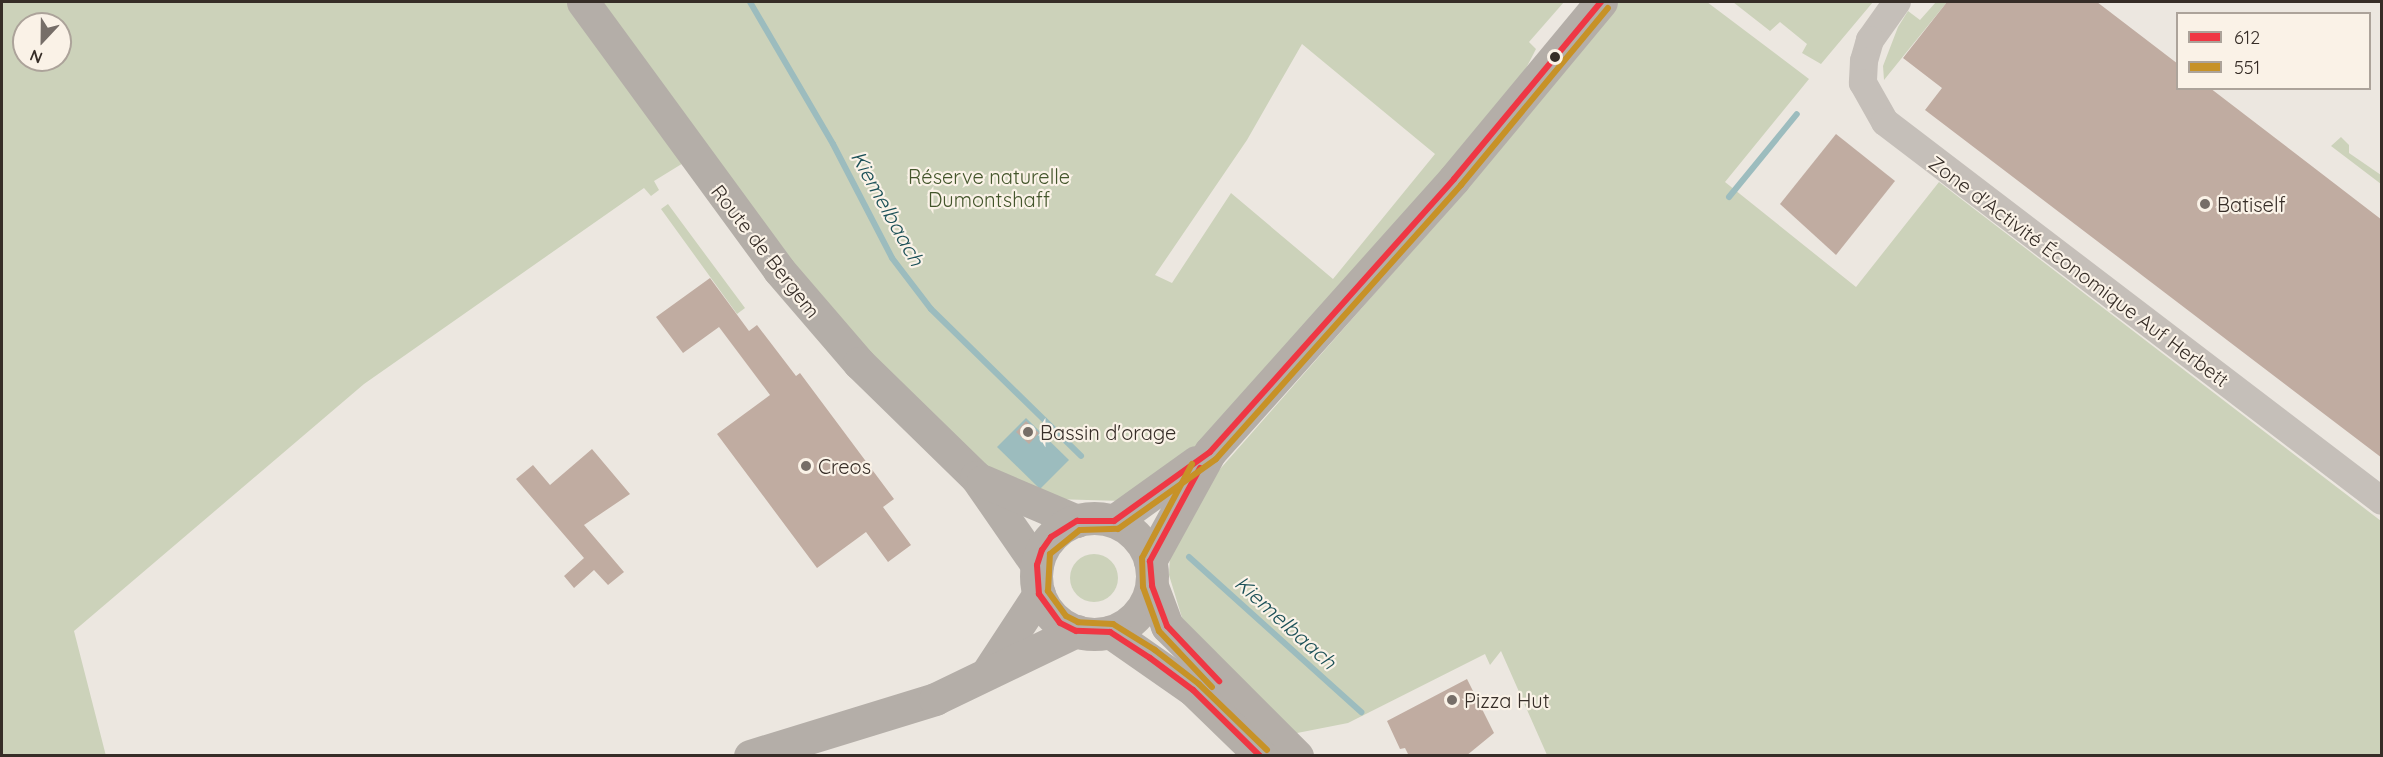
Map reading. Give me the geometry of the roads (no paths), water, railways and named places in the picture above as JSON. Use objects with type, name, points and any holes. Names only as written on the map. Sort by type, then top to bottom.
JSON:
[{"type":"main road","name":"Route de Bergem","points":[[583,2],[693,157],[802,297],[859,363],[976,477],[1038,579]]},
{"type":"main road","points":[[1113,521],[1210,452],[1384,258],[1601,2]]},
{"type":"main road","points":[[1110,632],[1137,615],[1151,573],[1210,452]]},
{"type":"main road","name":"Route de Bergem","points":[[976,477],[1077,521]]},
{"type":"main road","points":[[988,672],[1038,579],[1051,537],[1077,521],[1113,521],[1130,530],[1151,573],[1167,626],[1297,756]]},
{"type":"main road","points":[[1038,579],[1060,623],[1076,631],[1110,632],[1193,690],[1261,756]]},
{"type":"main road","points":[[750,756],[784,750],[935,699],[1076,631]]},
{"type":"street","name":"Zone d'Activité Économique Auf Herbett","points":[[1897,2],[1870,40],[1864,61],[1863,83],[1885,122],[2382,501]]},
{"type":"water","points":[[1026,418],[1069,460],[1040,489],[997,447]]},
{"type":"waterway","name":"Kiemelbaach","points":[[750,2],[833,144],[892,258],[931,309],[1081,456]]},
{"type":"waterway","points":[[1729,197],[1797,114]]},
{"type":"waterway","name":"Kiemelbaach","points":[[1189,557],[1361,712]]},
{"type":"place","name":"Batiself","points":[[2205,204]]},
{"type":"place","name":"Bassin d'orage","points":[[1028,432]]},
{"type":"place","name":"Creos","points":[[806,466]]},
{"type":"place","name":"Pizza Hut","points":[[1452,700]]},
{"type":"park label","name":"Réserve naturelle Dumontshaff","points":[[989,188]]}]
